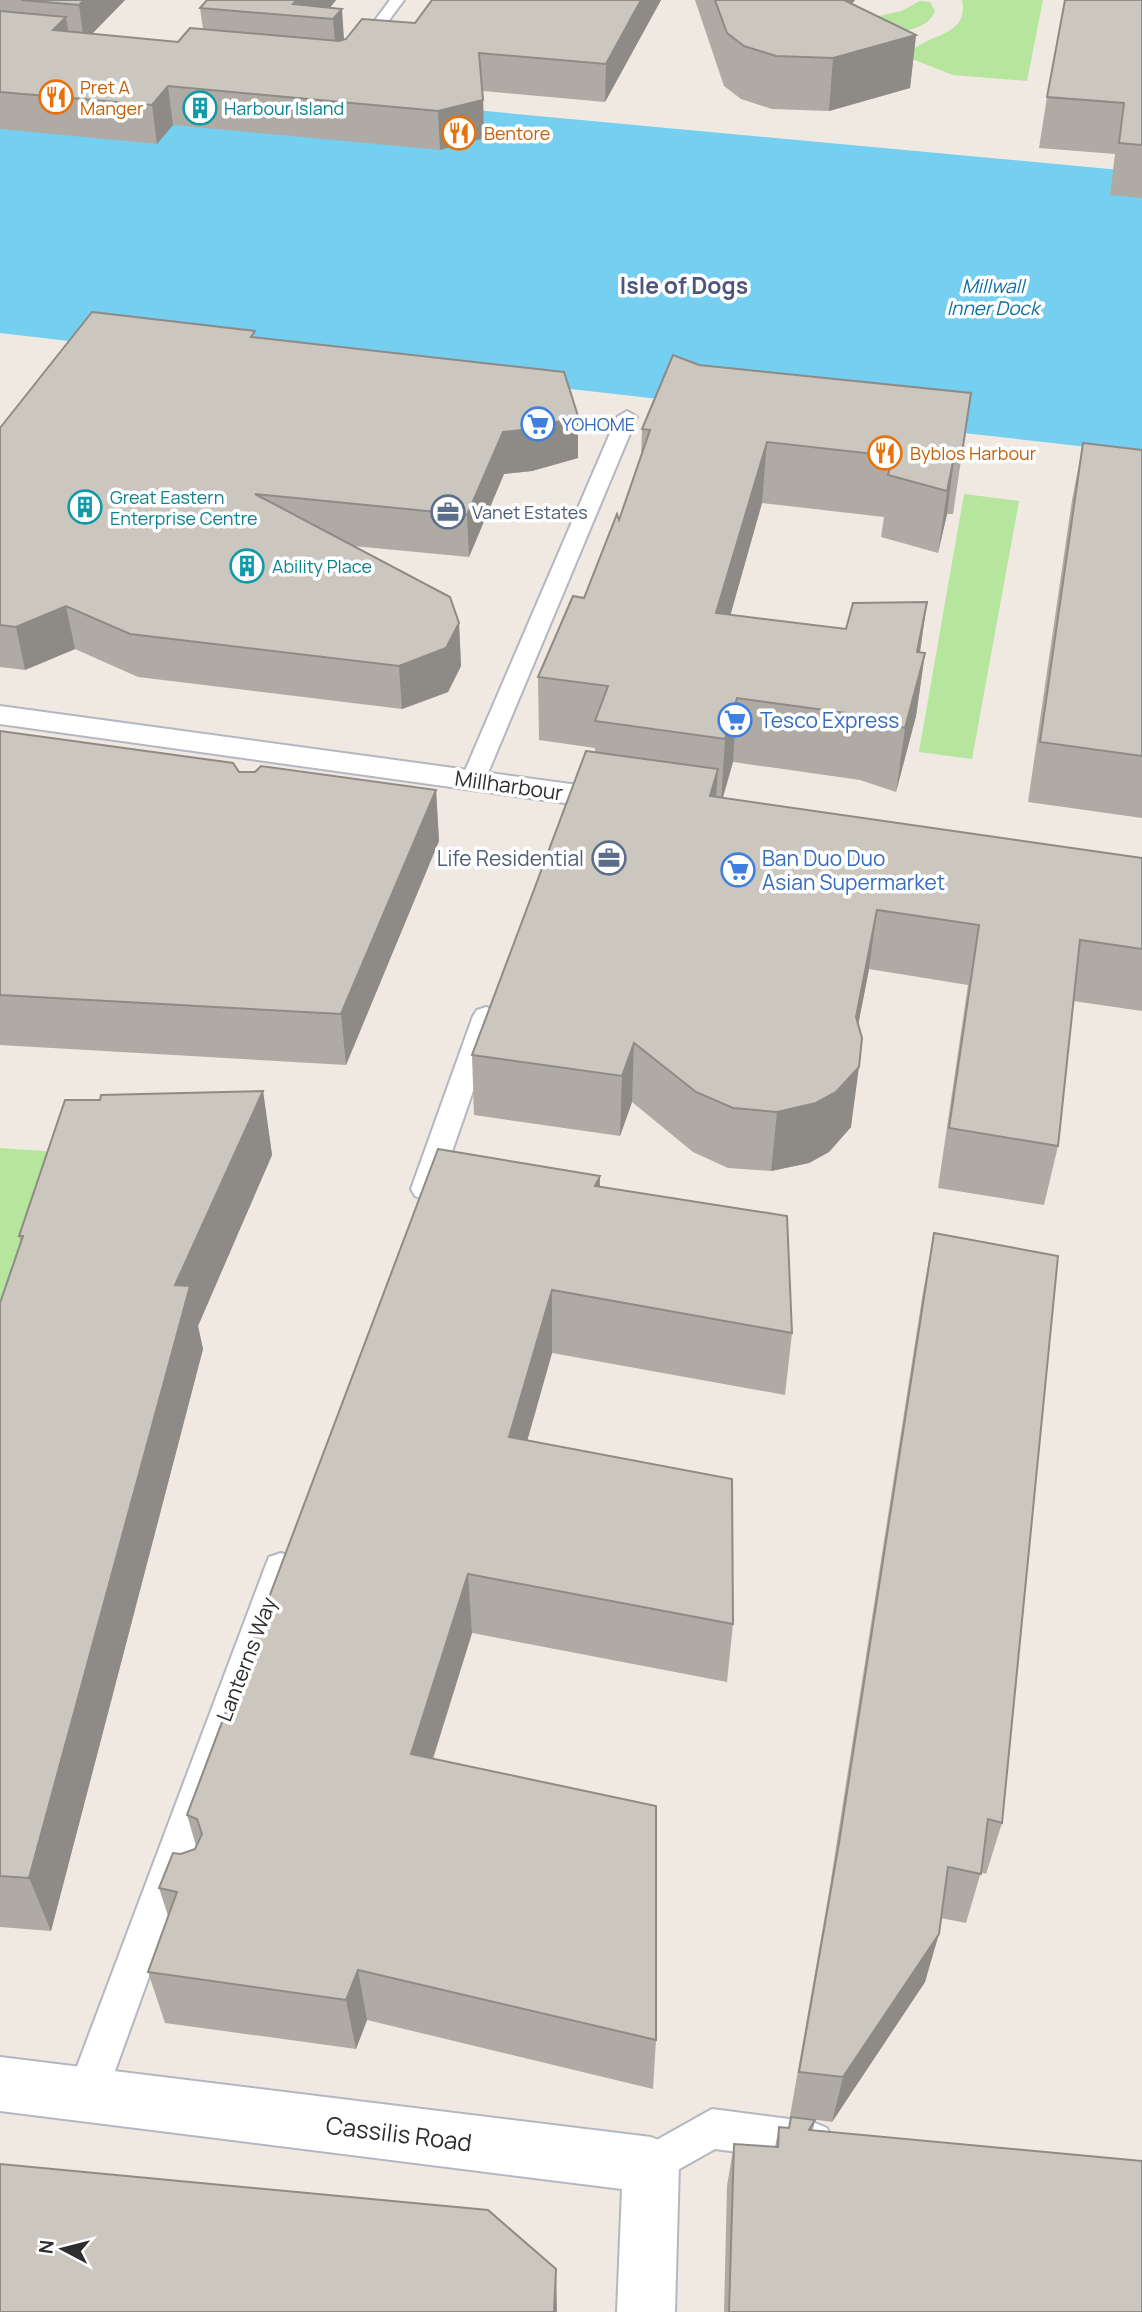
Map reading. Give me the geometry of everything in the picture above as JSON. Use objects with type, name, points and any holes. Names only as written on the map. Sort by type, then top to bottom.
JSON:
[{"type":"street","name":"Millharbour","points":[[0,715],[279,767],[473,780],[567,808],[655,806]]},
{"type":"street","name":"Cassilis Road","points":[[0,2084],[651,2165]]},
{"type":"street","points":[[646,2312],[651,2165]]},
{"type":"lane","points":[[350,62],[397,0]]},
{"type":"lane","points":[[473,780],[627,417]]},
{"type":"lane","points":[[413,1219],[495,995]]},
{"type":"lane","name":"Lanterns Way","points":[[86,2093],[180,1883],[290,1543]]},
{"type":"lane","points":[[651,2165],[712,2129],[843,2146]]},
{"type":"green space","points":[[962,0],[1043,0],[1027,81],[953,75],[912,59],[909,53],[960,21],[963,12]]},
{"type":"green space","points":[[920,1],[930,2],[935,11],[929,20],[916,28],[900,32],[875,17],[901,11]]},
{"type":"green space","points":[[964,494],[1019,501],[972,759],[919,752]]},
{"type":"green space","points":[[0,1148],[75,1153],[0,1388]]},
{"type":"water","name":"Millwall Inner Dock","points":[[0,66],[1142,172],[1142,453],[285,357],[259,363],[0,333]]},
{"type":"building","points":[[21,0],[84,0],[79,5]]},
{"type":"building","points":[[207,0],[297,0],[293,4],[342,9],[333,19],[200,8]]},
{"type":"building","points":[[432,0],[641,0],[606,64],[479,53],[483,100],[438,111],[168,86],[152,105],[0,92],[0,11],[66,17],[53,30],[178,42],[190,28],[339,41],[346,39],[362,19],[415,23]]},
{"type":"building","points":[[715,0],[844,0],[916,35],[833,58],[776,56],[744,46],[727,33]]},
{"type":"building","points":[[1065,0],[1142,0],[1142,145],[1119,143],[1124,103],[1047,97]]},
{"type":"building","points":[[92,312],[255,331],[251,337],[564,372],[578,416],[531,429],[503,432],[467,515],[255,494],[450,597],[459,623],[446,648],[399,666],[130,634],[66,606],[16,627],[0,625],[0,428]]},
{"type":"building","points":[[673,355],[699,365],[971,393],[962,453],[955,452],[947,491],[888,475],[893,456],[767,442],[716,613],[846,629],[853,603],[927,602],[917,652],[925,653],[905,728],[868,716],[737,698],[725,739],[595,721],[608,686],[538,677],[573,596],[584,598],[617,514],[619,520],[650,430],[642,429]]},
{"type":"building","points":[[1083,443],[1142,450],[1142,756],[1040,742]]},
{"type":"building","points":[[0,731],[233,763],[239,772],[255,772],[261,766],[436,790],[341,1014],[0,995]]},
{"type":"building","points":[[586,751],[718,769],[710,796],[1142,858],[1142,949],[1080,940],[1058,1146],[949,1128],[979,925],[877,910],[856,1017],[862,1038],[859,1067],[836,1092],[816,1103],[777,1112],[733,1108],[696,1092],[634,1043],[622,1076],[472,1055]]},
{"type":"building","points":[[263,1091],[175,1285],[190,1286],[29,1878],[0,1876],[0,1303],[23,1236],[19,1236],[65,1100],[100,1100],[101,1095]]},
{"type":"building","points":[[438,1149],[600,1176],[595,1186],[787,1216],[792,1333],[552,1290],[509,1437],[732,1479],[733,1624],[468,1574],[411,1754],[656,1806],[656,2040],[358,1970],[346,2000],[148,1972],[177,1892],[159,1888],[173,1853],[181,1854],[195,1849],[202,1834],[197,1819],[187,1815]]},
{"type":"building","points":[[934,1233],[1058,1256],[1002,1823],[988,1819],[981,1874],[948,1867],[939,1934],[843,2077],[799,2072],[839,1843]]},
{"type":"building","points":[[791,2117],[815,2120],[809,2130],[1142,2161],[1142,2312],[729,2312],[734,2144],[778,2147],[779,2127],[789,2128]]},
{"type":"building","points":[[0,2164],[488,2210],[556,2269],[554,2312],[0,2312]]},
{"type":"place","name":"Pret A Manger","points":[[56,97]]},
{"type":"place","name":"Harbour Island","points":[[200,108]]},
{"type":"place","name":"Bentore","points":[[459,133]]},
{"type":"place","name":"YOHOME","points":[[538,424]]},
{"type":"place","name":"Byblos Harbour","points":[[885,453]]},
{"type":"place","name":"Great Eastern Enterprise Centre","points":[[85,507]]},
{"type":"place","name":"Vanet Estates","points":[[448,512]]},
{"type":"place","name":"Ability Place","points":[[247,566]]},
{"type":"place","name":"Tesco Express","points":[[735,720]]},
{"type":"place","name":"Life Residential","points":[[609,858]]},
{"type":"place","name":"Ban Duo Duo Asian Supermarket","points":[[738,870]]},
{"type":"district","name":"Isle of Dogs","points":[[684,285]]}]
